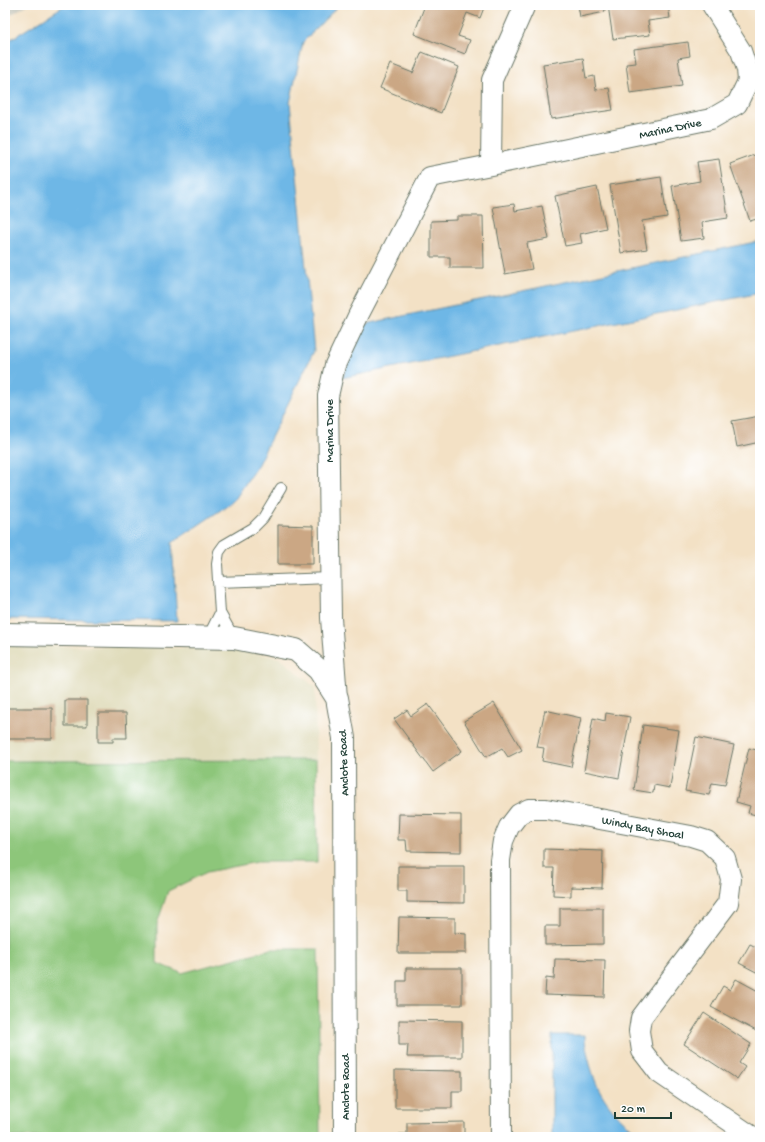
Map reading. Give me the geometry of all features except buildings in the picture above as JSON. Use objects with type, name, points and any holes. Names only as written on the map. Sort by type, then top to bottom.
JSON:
[{"type":"street","points":[[491,165],[492,80],[525,5]]},
{"type":"street","name":"Marina Drive","points":[[337,698],[331,618],[328,396],[335,365],[359,314],[430,177],[711,119],[737,104],[748,81],[747,69],[742,51],[712,5]]},
{"type":"street","name":"Anclote Road","points":[[5,634],[234,638],[296,650],[319,670],[337,698],[344,738],[345,1137]]},
{"type":"street","name":"Windy Bay Shoal","points":[[501,1137],[500,860],[503,841],[509,827],[519,814],[529,809],[546,809],[691,836],[707,841],[725,858],[732,878],[728,903],[641,1018],[639,1030],[642,1051],[659,1073],[753,1137]]},
{"type":"lane","points":[[234,638],[220,613],[217,564],[219,552],[224,545],[253,528],[263,518],[281,488]]},
{"type":"lane","points":[[218,582],[330,578]]},
{"type":"lane","points":[[208,637],[220,613]]},
{"type":"shaded area","points":[[5,5],[27,5],[5,18]]},
{"type":"shaded area","points":[[5,645],[233,649],[280,658],[315,686],[316,760],[5,761]]},
{"type":"green space","points":[[316,760],[317,862],[257,862],[207,872],[168,891],[157,924],[157,963],[182,973],[271,949],[318,949],[320,1137],[5,1137],[5,761]]},
{"type":"water","points":[[65,5],[339,5],[303,42],[290,103],[314,351],[258,464],[234,501],[172,543],[177,621],[5,619],[5,43]]},
{"type":"water","points":[[760,241],[760,293],[342,378],[365,324]]},
{"type":"water","points":[[552,1035],[585,1035],[590,1066],[596,1083],[606,1101],[627,1125],[643,1137],[552,1137]]}]
